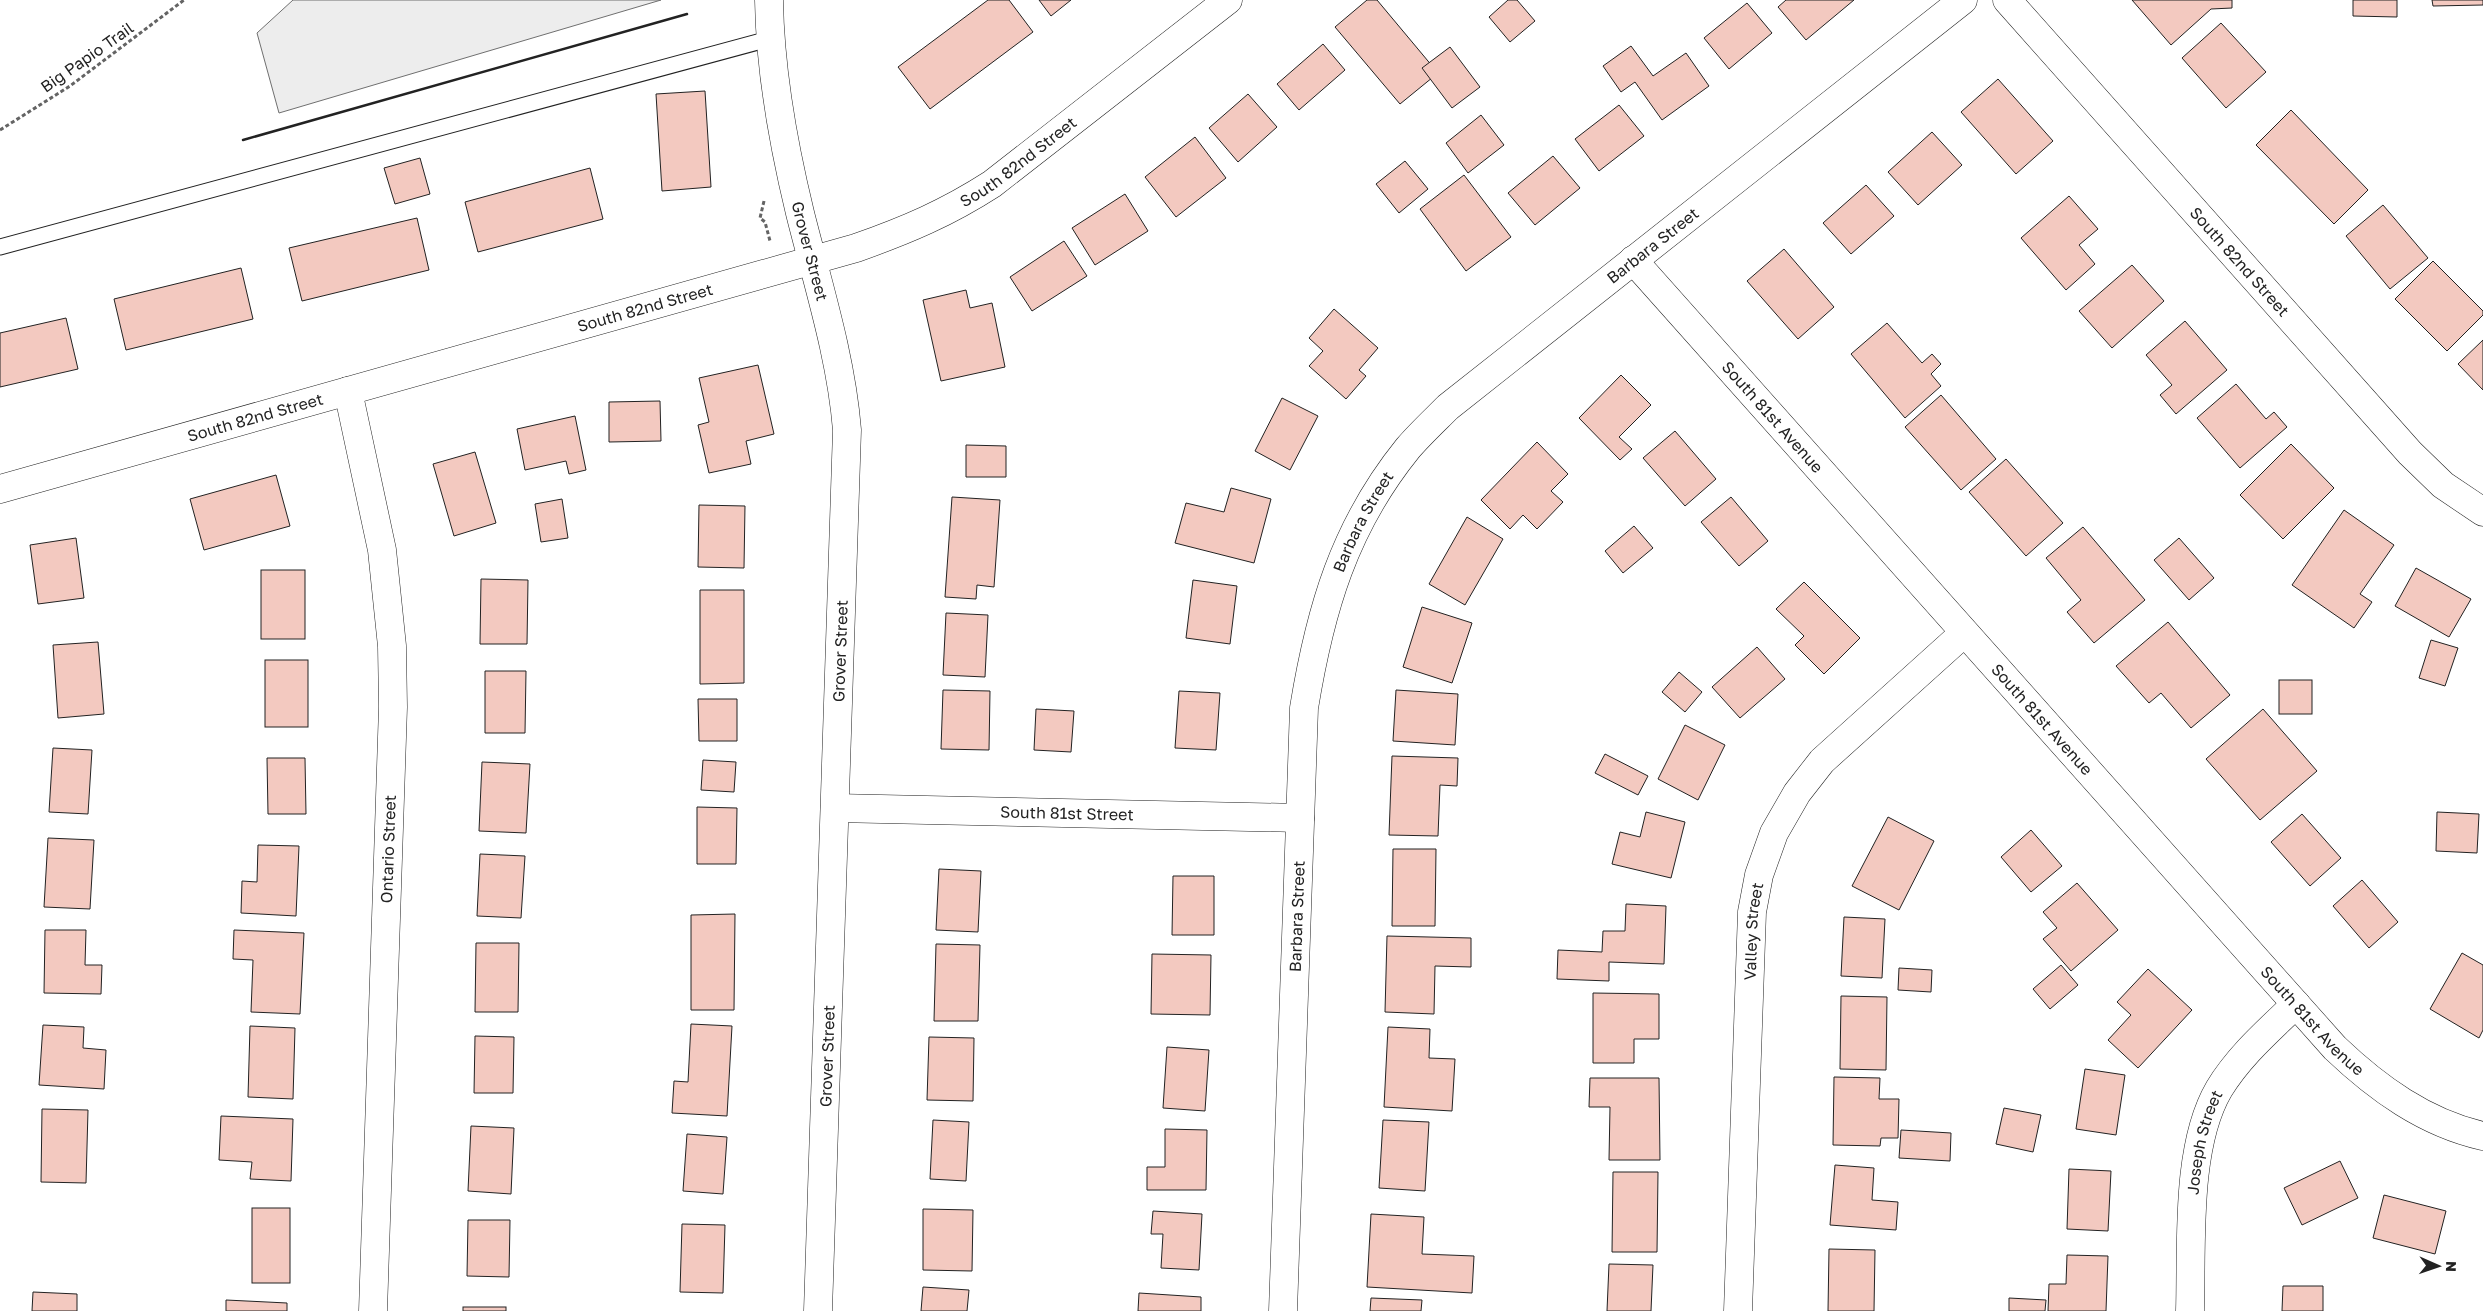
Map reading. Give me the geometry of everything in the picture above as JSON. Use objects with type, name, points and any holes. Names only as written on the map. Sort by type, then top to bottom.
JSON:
[{"type":"street","name":"Grover Street","points":[[769,0],[770,38],[776,96],[800,212],[840,369],[847,430],[818,1311]]},
{"type":"street","name":"South 82nd Street","points":[[0,489],[856,248],[914,227],[955,208],[992,184],[1228,0]]},
{"type":"street","name":"Barbara Street","points":[[1284,1311],[1304,708],[1314,647],[1338,568],[1355,531],[1375,495],[1408,448],[1448,406],[1962,0]]},
{"type":"street","name":"South 82nd Street","points":[[2008,0],[2410,453],[2443,485],[2483,512]]},
{"type":"street","name":"South 81st Avenue","points":[[1633,260],[2334,1048],[2366,1077],[2394,1098],[2435,1120],[2483,1136]]},
{"type":"street","name":"Ontario Street","points":[[348,391],[382,550],[392,646],[393,716],[373,1311]]},
{"type":"street","name":"Valley Street","points":[[1738,1311],[1752,912],[1759,875],[1774,833],[1797,793],[1822,761],[1964,633]]},
{"type":"street","name":"South 81st Street","points":[[835,808],[1300,818]]},
{"type":"street","name":"Joseph Street","points":[[2190,1311],[2195,1172],[2202,1128],[2220,1089],[2248,1049],[2296,1004]]},
{"type":"lane","points":[[0,247],[770,38]]},
{"type":"path","name":"Big Papio Trail","points":[[0,130],[70,86],[184,0]]},
{"type":"shaded area","points":[[293,0],[661,0],[279,113],[257,33]]},
{"type":"building","points":[[988,0],[1009,0],[1033,32],[930,109],[898,67]]},
{"type":"building","points":[[1039,0],[1071,0],[1051,16]]},
{"type":"building","points":[[1367,0],[1377,0],[1438,73],[1400,104],[1335,27]]},
{"type":"building","points":[[1508,0],[1517,0],[1535,21],[1510,42],[1489,17]]},
{"type":"building","points":[[1786,0],[1854,0],[1806,40],[1778,7]]},
{"type":"building","points":[[2132,0],[2232,0],[2232,8],[2211,9],[2171,45]]},
{"type":"building","points":[[2353,0],[2397,0],[2397,17],[2353,16]]},
{"type":"building","points":[[2432,0],[2483,0],[2483,5],[2433,6]]},
{"type":"building","points":[[1747,3],[1772,33],[1729,69],[1704,38]]},
{"type":"building","points":[[2221,23],[2266,72],[2226,108],[2182,58]]},
{"type":"building","points":[[1323,44],[1345,70],[1299,110],[1277,84]]},
{"type":"building","points":[[1631,46],[1653,76],[1686,53],[1709,86],[1662,120],[1635,82],[1621,92],[1603,66]]},
{"type":"building","points":[[1450,47],[1480,87],[1452,108],[1422,68]]},
{"type":"building","points":[[1998,79],[2053,141],[2016,174],[1961,112]]},
{"type":"building","points":[[705,91],[711,187],[662,191],[656,94]]},
{"type":"building","points":[[1248,94],[1277,127],[1238,162],[1209,128]]},
{"type":"building","points":[[1619,105],[1644,136],[1599,171],[1575,139]]},
{"type":"building","points":[[2291,110],[2368,190],[2334,224],[2256,145]]},
{"type":"building","points":[[1481,115],[1504,145],[1468,173],[1446,143]]},
{"type":"building","points":[[1932,132],[1962,165],[1918,205],[1888,172]]},
{"type":"building","points":[[1195,137],[1226,178],[1176,217],[1145,177]]},
{"type":"building","points":[[1553,156],[1580,188],[1535,225],[1508,193]]},
{"type":"building","points":[[420,158],[430,194],[395,204],[384,168]]},
{"type":"building","points":[[1405,161],[1428,189],[1399,213],[1376,184]]},
{"type":"building","points":[[590,168],[603,219],[478,252],[465,202]]},
{"type":"building","points":[[1464,175],[1511,237],[1466,271],[1420,209]]},
{"type":"building","points":[[1866,185],[1894,216],[1851,254],[1823,223]]},
{"type":"building","points":[[1125,194],[1148,231],[1095,265],[1072,228]]},
{"type":"building","points":[[2069,196],[2098,229],[2079,245],[2095,264],[2066,290],[2021,238]]},
{"type":"building","points":[[2383,205],[2428,258],[2390,289],[2346,236]]},
{"type":"building","points":[[417,218],[429,270],[302,301],[289,248]]},
{"type":"building","points":[[1064,241],[1087,276],[1032,311],[1010,277]]},
{"type":"building","points":[[1784,249],[1834,307],[1798,339],[1747,281]]},
{"type":"building","points":[[2433,261],[2483,311],[2483,315],[2447,351],[2395,299]]},
{"type":"building","points":[[2132,265],[2164,301],[2112,348],[2079,311]]},
{"type":"building","points":[[241,268],[253,319],[126,350],[114,299]]},
{"type":"building","points":[[966,290],[970,308],[992,303],[1005,367],[941,381],[923,300]]},
{"type":"building","points":[[1334,309],[1378,348],[1359,370],[1366,376],[1346,399],[1309,366],[1323,351],[1309,338]]},
{"type":"building","points":[[66,318],[78,369],[0,387],[0,333]]},
{"type":"building","points":[[2185,321],[2227,370],[2176,414],[2160,395],[2172,385],[2146,355]]},
{"type":"building","points":[[1887,323],[1922,363],[1932,354],[1941,364],[1931,374],[1941,386],[1905,418],[1851,354]]},
{"type":"building","points":[[2483,340],[2483,390],[2458,364]]},
{"type":"building","points":[[758,365],[774,434],[746,441],[751,464],[709,473],[698,425],[709,422],[699,378]]},
{"type":"building","points":[[1621,375],[1651,405],[1619,437],[1632,449],[1620,460],[1579,418]]},
{"type":"building","points":[[2236,384],[2266,419],[2274,412],[2287,427],[2240,468],[2197,418]]},
{"type":"building","points":[[1941,395],[1996,459],[1961,490],[1905,427]]},
{"type":"building","points":[[1282,398],[1318,416],[1290,470],[1255,451]]},
{"type":"building","points":[[660,401],[661,441],[609,442],[609,402]]},
{"type":"building","points":[[575,416],[586,470],[569,474],[566,461],[525,470],[517,429]]},
{"type":"building","points":[[1675,431],[1716,479],[1685,506],[1643,458]]},
{"type":"building","points":[[1537,442],[1568,474],[1551,491],[1563,502],[1537,529],[1523,515],[1510,529],[1481,500]]},
{"type":"building","points":[[2291,444],[2334,488],[2283,539],[2240,495]]},
{"type":"building","points":[[966,445],[1006,446],[1006,477],[966,477]]},
{"type":"building","points":[[475,452],[496,523],[454,536],[433,464]]},
{"type":"building","points":[[2006,459],[2063,523],[2026,556],[1969,492]]},
{"type":"building","points":[[276,475],[290,526],[204,550],[190,499]]},
{"type":"building","points":[[1231,488],[1271,499],[1254,563],[1175,543],[1186,503],[1224,512]]},
{"type":"building","points":[[952,497],[1000,500],[994,587],[977,585],[976,599],[945,597]]},
{"type":"building","points":[[1731,497],[1768,541],[1739,566],[1701,522]]},
{"type":"building","points":[[562,499],[568,538],[541,542],[535,504]]},
{"type":"building","points":[[699,505],[745,506],[744,568],[698,567]]},
{"type":"building","points":[[2344,510],[2394,545],[2360,594],[2372,602],[2354,628],[2292,585]]},
{"type":"building","points":[[1467,517],[1503,539],[1465,605],[1429,584]]},
{"type":"building","points":[[1634,526],[1653,548],[1623,573],[1605,551]]},
{"type":"building","points":[[2083,527],[2145,600],[2094,643],[2067,612],[2081,600],[2046,558]]},
{"type":"building","points":[[76,538],[84,598],[38,604],[30,545]]},
{"type":"building","points":[[2179,538],[2214,578],[2189,600],[2154,560]]},
{"type":"building","points":[[2416,568],[2471,599],[2449,637],[2395,606]]},
{"type":"building","points":[[261,570],[305,570],[305,639],[261,639]]},
{"type":"building","points":[[481,579],[528,580],[527,644],[480,644]]},
{"type":"building","points":[[1193,580],[1237,586],[1230,644],[1186,638]]},
{"type":"building","points":[[1804,582],[1860,638],[1824,674],[1795,645],[1804,636],[1776,609]]},
{"type":"building","points":[[700,590],[744,590],[744,683],[700,684]]},
{"type":"building","points":[[1422,607],[1472,623],[1452,683],[1403,667]]},
{"type":"building","points":[[946,613],[988,615],[985,677],[943,675]]},
{"type":"building","points":[[2168,622],[2230,695],[2191,728],[2161,693],[2149,703],[2116,666]]},
{"type":"building","points":[[2431,640],[2458,648],[2445,686],[2419,678]]},
{"type":"building","points":[[98,642],[104,714],[58,718],[53,645]]},
{"type":"building","points":[[1757,647],[1785,679],[1740,718],[1712,687]]},
{"type":"building","points":[[265,660],[308,660],[308,727],[265,727]]},
{"type":"building","points":[[485,671],[526,671],[525,733],[485,733]]},
{"type":"building","points":[[1679,672],[1702,692],[1685,712],[1662,692]]},
{"type":"building","points":[[2279,680],[2312,680],[2312,714],[2279,714]]},
{"type":"building","points":[[943,690],[990,691],[989,750],[941,749]]},
{"type":"building","points":[[1396,690],[1458,694],[1455,745],[1393,741]]},
{"type":"building","points":[[1179,691],[1220,693],[1216,750],[1175,748]]},
{"type":"building","points":[[698,699],[737,699],[737,741],[699,741]]},
{"type":"building","points":[[1036,709],[1074,711],[1071,752],[1034,750]]},
{"type":"building","points":[[2263,709],[2317,771],[2260,820],[2206,759]]},
{"type":"building","points":[[1685,725],[1725,745],[1698,800],[1658,779]]},
{"type":"building","points":[[53,748],[92,750],[88,814],[49,812]]},
{"type":"building","points":[[1605,754],[1648,776],[1638,795],[1595,773]]},
{"type":"building","points":[[1392,756],[1458,758],[1457,786],[1440,785],[1438,836],[1389,835]]},
{"type":"building","points":[[267,758],[305,758],[306,814],[268,814]]},
{"type":"building","points":[[703,760],[736,762],[734,792],[701,790]]},
{"type":"building","points":[[482,762],[530,764],[526,833],[479,831]]},
{"type":"building","points":[[697,807],[737,808],[736,864],[697,864]]},
{"type":"building","points":[[1646,812],[1685,822],[1671,878],[1612,864],[1620,832],[1640,837]]},
{"type":"building","points":[[2437,812],[2479,814],[2477,853],[2436,851]]},
{"type":"building","points":[[2302,814],[2341,858],[2310,886],[2271,842]]},
{"type":"building","points":[[1888,817],[1934,841],[1899,910],[1852,886]]},
{"type":"building","points":[[2031,830],[2062,866],[2031,892],[2001,857]]},
{"type":"building","points":[[48,838],[94,840],[90,909],[44,907]]},
{"type":"building","points":[[258,845],[299,846],[296,916],[241,913],[242,881],[257,882]]},
{"type":"building","points":[[1393,849],[1436,849],[1435,926],[1392,926]]},
{"type":"building","points":[[480,854],[525,856],[521,918],[477,916]]},
{"type":"building","points":[[939,869],[981,871],[978,932],[936,930]]},
{"type":"building","points":[[1173,876],[1214,876],[1214,935],[1172,935]]},
{"type":"building","points":[[2362,880],[2398,922],[2369,948],[2333,906]]},
{"type":"building","points":[[2077,883],[2118,930],[2071,971],[2043,939],[2057,928],[2043,912]]},
{"type":"building","points":[[1626,904],[1666,906],[1664,964],[1609,962],[1609,981],[1557,979],[1558,950],[1602,952],[1603,931],[1625,931]]},
{"type":"building","points":[[735,914],[734,1010],[691,1010],[691,915]]},
{"type":"building","points":[[1844,917],[1885,919],[1882,978],[1841,976]]},
{"type":"building","points":[[45,930],[86,930],[85,965],[102,965],[101,994],[44,993]]},
{"type":"building","points":[[234,930],[304,933],[300,1014],[251,1012],[253,960],[233,959]]},
{"type":"building","points":[[1387,936],[1471,938],[1471,967],[1435,966],[1434,1014],[1385,1012]]},
{"type":"building","points":[[476,943],[519,943],[518,1012],[475,1012]]},
{"type":"building","points":[[936,944],[980,945],[978,1021],[934,1021]]},
{"type":"building","points":[[2462,953],[2483,965],[2483,1030],[2479,1038],[2430,1009]]},
{"type":"building","points":[[1152,954],[1211,955],[1210,1015],[1151,1014]]},
{"type":"building","points":[[2061,965],[2078,985],[2050,1009],[2033,989]]},
{"type":"building","points":[[1899,968],[1932,970],[1931,992],[1898,990]]},
{"type":"building","points":[[2148,969],[2192,1010],[2138,1068],[2108,1040],[2131,1015],[2117,1002]]},
{"type":"building","points":[[1593,993],[1659,994],[1659,1039],[1634,1039],[1634,1063],[1593,1063]]},
{"type":"building","points":[[1841,996],[1887,997],[1886,1070],[1840,1069]]},
{"type":"building","points":[[691,1024],[732,1026],[727,1116],[672,1113],[674,1081],[688,1082]]},
{"type":"building","points":[[43,1025],[84,1027],[83,1048],[106,1050],[104,1089],[39,1085]]},
{"type":"building","points":[[250,1026],[295,1028],[293,1099],[248,1097]]},
{"type":"building","points":[[1388,1027],[1430,1029],[1429,1058],[1455,1059],[1452,1111],[1384,1107]]},
{"type":"building","points":[[475,1036],[514,1037],[513,1093],[474,1093]]},
{"type":"building","points":[[929,1037],[974,1038],[973,1101],[927,1100]]},
{"type":"building","points":[[1167,1047],[1209,1050],[1205,1111],[1163,1108]]},
{"type":"building","points":[[2085,1069],[2125,1075],[2116,1135],[2076,1129]]},
{"type":"building","points":[[1834,1077],[1880,1078],[1879,1099],[1899,1099],[1898,1138],[1881,1138],[1880,1146],[1833,1145]]},
{"type":"building","points":[[1590,1078],[1659,1078],[1660,1160],[1609,1160],[1610,1107],[1589,1107]]},
{"type":"building","points":[[2004,1108],[2041,1115],[2033,1152],[1996,1144]]},
{"type":"building","points":[[42,1109],[88,1110],[86,1183],[41,1182]]},
{"type":"building","points":[[221,1116],[293,1119],[291,1181],[250,1179],[252,1162],[219,1160]]},
{"type":"building","points":[[933,1120],[969,1122],[966,1181],[930,1179]]},
{"type":"building","points":[[1383,1120],[1429,1122],[1425,1191],[1379,1188]]},
{"type":"building","points":[[471,1126],[514,1128],[511,1194],[468,1191]]},
{"type":"building","points":[[1165,1129],[1207,1130],[1206,1190],[1147,1190],[1147,1167],[1165,1167]]},
{"type":"building","points":[[1901,1130],[1951,1133],[1950,1161],[1899,1158]]},
{"type":"building","points":[[687,1134],[727,1137],[723,1194],[683,1191]]},
{"type":"building","points":[[2340,1161],[2358,1198],[2302,1225],[2284,1188]]},
{"type":"building","points":[[1835,1165],[1874,1168],[1872,1200],[1898,1202],[1896,1230],[1830,1225]]},
{"type":"building","points":[[2069,1169],[2111,1171],[2108,1231],[2067,1229]]},
{"type":"building","points":[[1613,1172],[1658,1172],[1657,1252],[1612,1252]]},
{"type":"building","points":[[2384,1195],[2446,1211],[2435,1254],[2373,1238]]},
{"type":"building","points":[[252,1208],[290,1208],[290,1283],[252,1283]]},
{"type":"building","points":[[923,1209],[973,1210],[972,1271],[923,1270]]},
{"type":"building","points":[[1153,1211],[1202,1214],[1199,1270],[1161,1268],[1163,1234],[1151,1234]]},
{"type":"building","points":[[1371,1214],[1424,1217],[1422,1254],[1474,1256],[1472,1293],[1367,1287]]},
{"type":"building","points":[[468,1220],[510,1220],[509,1277],[467,1276]]},
{"type":"building","points":[[682,1224],[725,1225],[723,1293],[680,1292]]},
{"type":"building","points":[[1829,1249],[1875,1250],[1874,1311],[1828,1311]]},
{"type":"building","points":[[2067,1255],[2108,1256],[2106,1311],[2048,1311],[2049,1284],[2066,1284]]},
{"type":"building","points":[[1609,1264],[1653,1265],[1651,1311],[1607,1311]]},
{"type":"building","points":[[2283,1286],[2323,1286],[2323,1311],[2282,1311]]},
{"type":"building","points":[[923,1287],[969,1290],[967,1311],[921,1311]]},
{"type":"building","points":[[33,1292],[77,1294],[77,1311],[32,1311]]},
{"type":"building","points":[[1139,1293],[1201,1297],[1201,1311],[1138,1311]]},
{"type":"building","points":[[1371,1298],[1422,1300],[1421,1311],[1370,1311]]},
{"type":"building","points":[[2009,1298],[2046,1300],[2045,1311],[2009,1311]]},
{"type":"building","points":[[226,1300],[287,1303],[287,1311],[226,1311]]},
{"type":"building","points":[[463,1307],[506,1307],[506,1311],[463,1311]]},
{"type":"wall","points":[[243,140],[687,14]]}]
